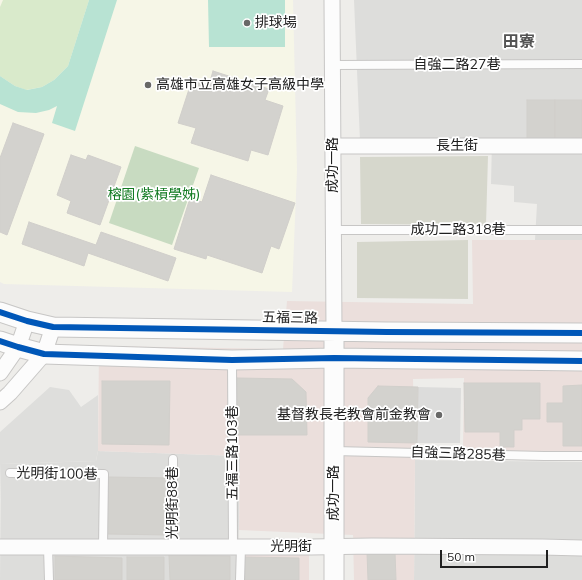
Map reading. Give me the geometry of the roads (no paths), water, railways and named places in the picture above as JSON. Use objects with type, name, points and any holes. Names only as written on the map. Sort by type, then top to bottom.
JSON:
[{"type":"street","name":"成功一路","points":[[332,0],[334,580]]},
{"type":"street","name":"長生街","points":[[333,146],[582,146]]},
{"type":"street","name":"五福三路","points":[[0,312],[27,321],[53,327],[387,332],[582,333]]},
{"type":"street","points":[[0,373],[18,347],[27,321]]},
{"type":"street","points":[[0,402],[10,393],[44,354],[53,327]]},
{"type":"street","points":[[0,341],[44,354],[232,360],[334,358],[582,361]]},
{"type":"street","name":"光明街","points":[[0,547],[380,546],[582,548]]},
{"type":"lane","name":"自強二路27巷","points":[[332,65],[582,64]]},
{"type":"lane","name":"成功二路318巷","points":[[333,230],[582,230]]},
{"type":"lane","name":"五福三路103巷","points":[[232,360],[237,547],[240,580]]},
{"type":"lane","name":"自強三路285巷","points":[[334,451],[582,456]]},
{"type":"lane","name":"光明街88巷","points":[[173,459],[173,547]]},
{"type":"lane","name":"光明街100巷","points":[[10,473],[104,474],[103,547]]},
{"type":"lane","points":[[48,547],[49,580]]},
{"type":"place","name":"排球場","points":[[247,23]]},
{"type":"place","name":"高雄市立高雄女子高級中學","points":[[148,85]]},
{"type":"place","name":"基督教長老教會前金教會","points":[[439,415]]},
{"type":"district","name":"田寮","points":[[519,42]]},
{"type":"park label","name":"榕園(紫槓學姊)","points":[[154,195]]}]
